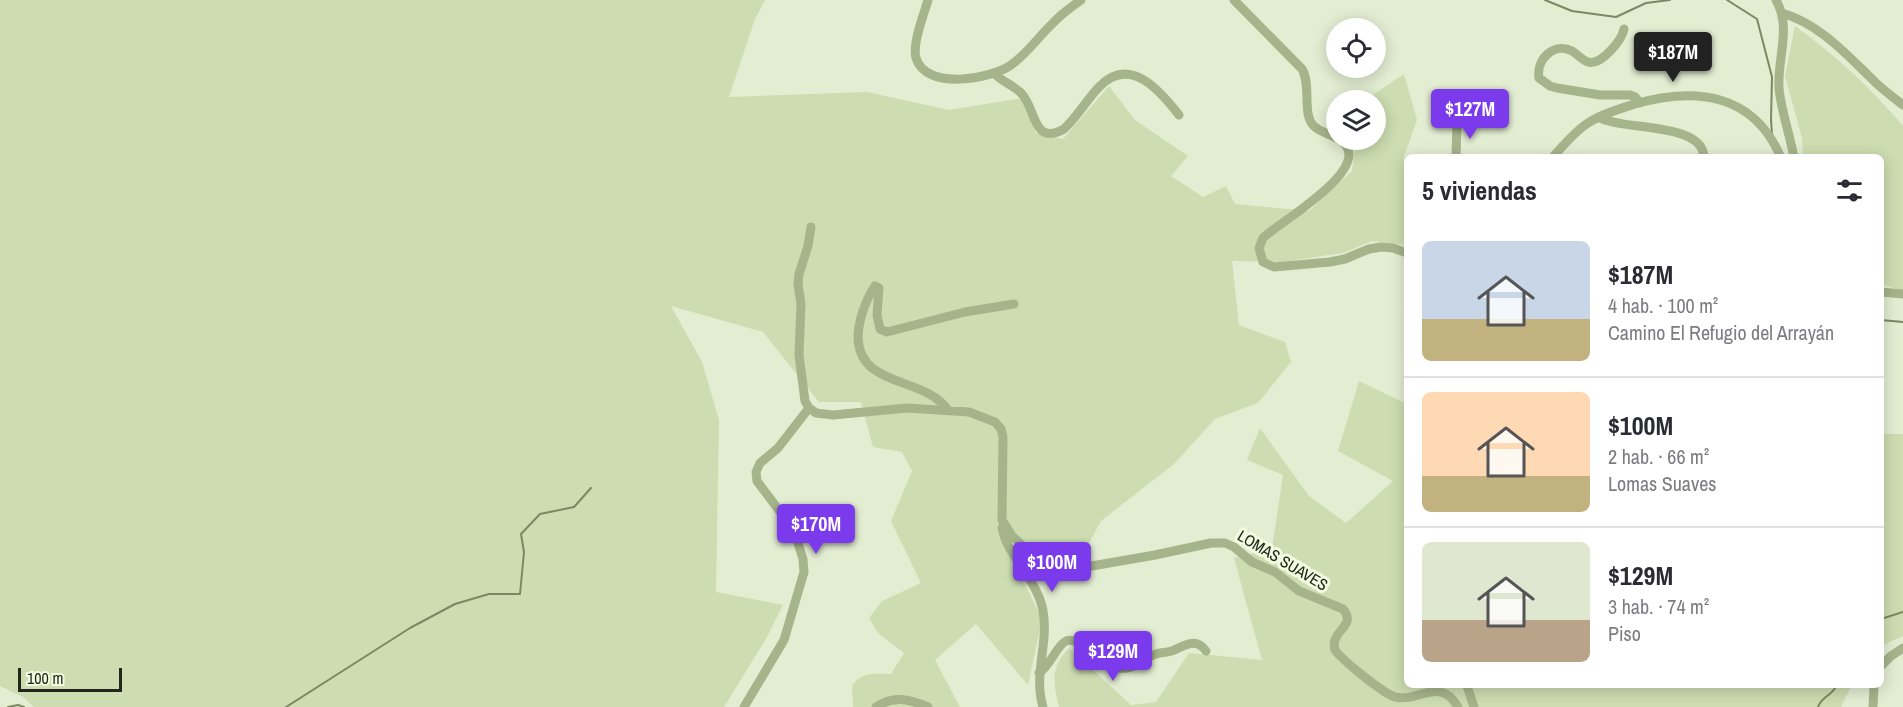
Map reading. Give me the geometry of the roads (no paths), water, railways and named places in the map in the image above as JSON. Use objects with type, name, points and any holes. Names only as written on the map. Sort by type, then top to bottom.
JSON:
[{"type":"street","points":[[928,0],[916,47],[916,58],[920,65],[936,76],[955,80],[994,74],[1018,60],[1054,21],[1081,0]]},
{"type":"street","points":[[1234,0],[1302,69],[1308,82],[1309,120],[1315,127],[1326,133]]},
{"type":"street","points":[[1776,0],[1782,13],[1784,31],[1779,87],[1793,154]]},
{"type":"street","points":[[1782,13],[1806,22],[1839,47],[1903,105]]},
{"type":"street","points":[[1624,28],[1615,46],[1594,62],[1588,62],[1573,51],[1566,49],[1549,52],[1542,60],[1538,71],[1539,78],[1557,88],[1597,94],[1630,95],[1640,103]]},
{"type":"street","points":[[994,74],[1024,95],[1037,126],[1046,132],[1056,133],[1064,129],[1102,84],[1120,76],[1136,76],[1150,83],[1161,92],[1179,115]]},
{"type":"street","points":[[1556,154],[1578,130],[1598,117],[1640,103],[1687,96],[1717,98],[1750,115],[1766,129],[1779,154]]},
{"type":"street","points":[[1598,117],[1607,122],[1688,136],[1700,143],[1704,154]]},
{"type":"street","points":[[1456,154],[1457,123]]},
{"type":"street","points":[[1349,150],[1350,154],[1343,171],[1315,198],[1263,237],[1259,251],[1263,262],[1274,267],[1330,262],[1381,247],[1404,252]]},
{"type":"street","points":[[811,227],[798,284],[801,304],[799,355],[809,408],[816,413],[833,415],[907,408],[969,412],[984,416],[995,422],[1001,429],[1004,447],[1002,520],[1005,538],[1042,607],[1044,635],[1039,688],[1043,707]]},
{"type":"street","points":[[948,410],[935,397],[873,370],[864,362],[859,346],[859,326],[873,289],[875,286],[879,288],[878,321],[880,329],[886,332],[943,317],[1014,304]]},
{"type":"street","points":[[1884,292],[1903,294]]},
{"type":"street","points":[[744,707],[784,640],[804,572],[803,559],[797,540],[781,513],[757,481],[756,471],[760,463],[778,447],[809,408]]},
{"type":"street","name":"LOMAS SUAVES","points":[[1002,520],[1012,536],[1024,547],[1062,563],[1079,567],[1211,543],[1229,544],[1252,562],[1275,573],[1299,591],[1343,609],[1347,613],[1348,621],[1335,638],[1335,651],[1386,693],[1400,698],[1428,692],[1443,692],[1451,697],[1458,707]]},
{"type":"street","points":[[1040,673],[1048,666],[1063,643],[1068,641],[1082,645],[1106,665],[1119,669],[1133,667],[1153,655],[1173,651],[1187,644],[1198,644],[1206,651]]},
{"type":"street","points":[[1884,663],[1903,648]]},
{"type":"street","points":[[1468,688],[1474,707]]},
{"type":"street","points":[[1873,707],[1874,688]]},
{"type":"street","points":[[876,707],[888,700],[899,698],[928,707]]},
{"type":"waterway","points":[[1545,0],[1572,11],[1616,17],[1646,3],[1670,0]]},
{"type":"waterway","points":[[1727,0],[1757,19],[1772,77],[1772,134]]},
{"type":"waterway","points":[[1884,320],[1903,322]]},
{"type":"waterway","points":[[286,707],[410,628],[455,604],[489,594],[520,594],[524,552],[521,534],[540,514],[574,507],[591,488]]},
{"type":"waterway","points":[[1884,618],[1903,612]]},
{"type":"waterway","points":[[1818,707],[1835,688]]},
{"type":"waterway","points":[[8,707],[18,705],[24,707]]}]
